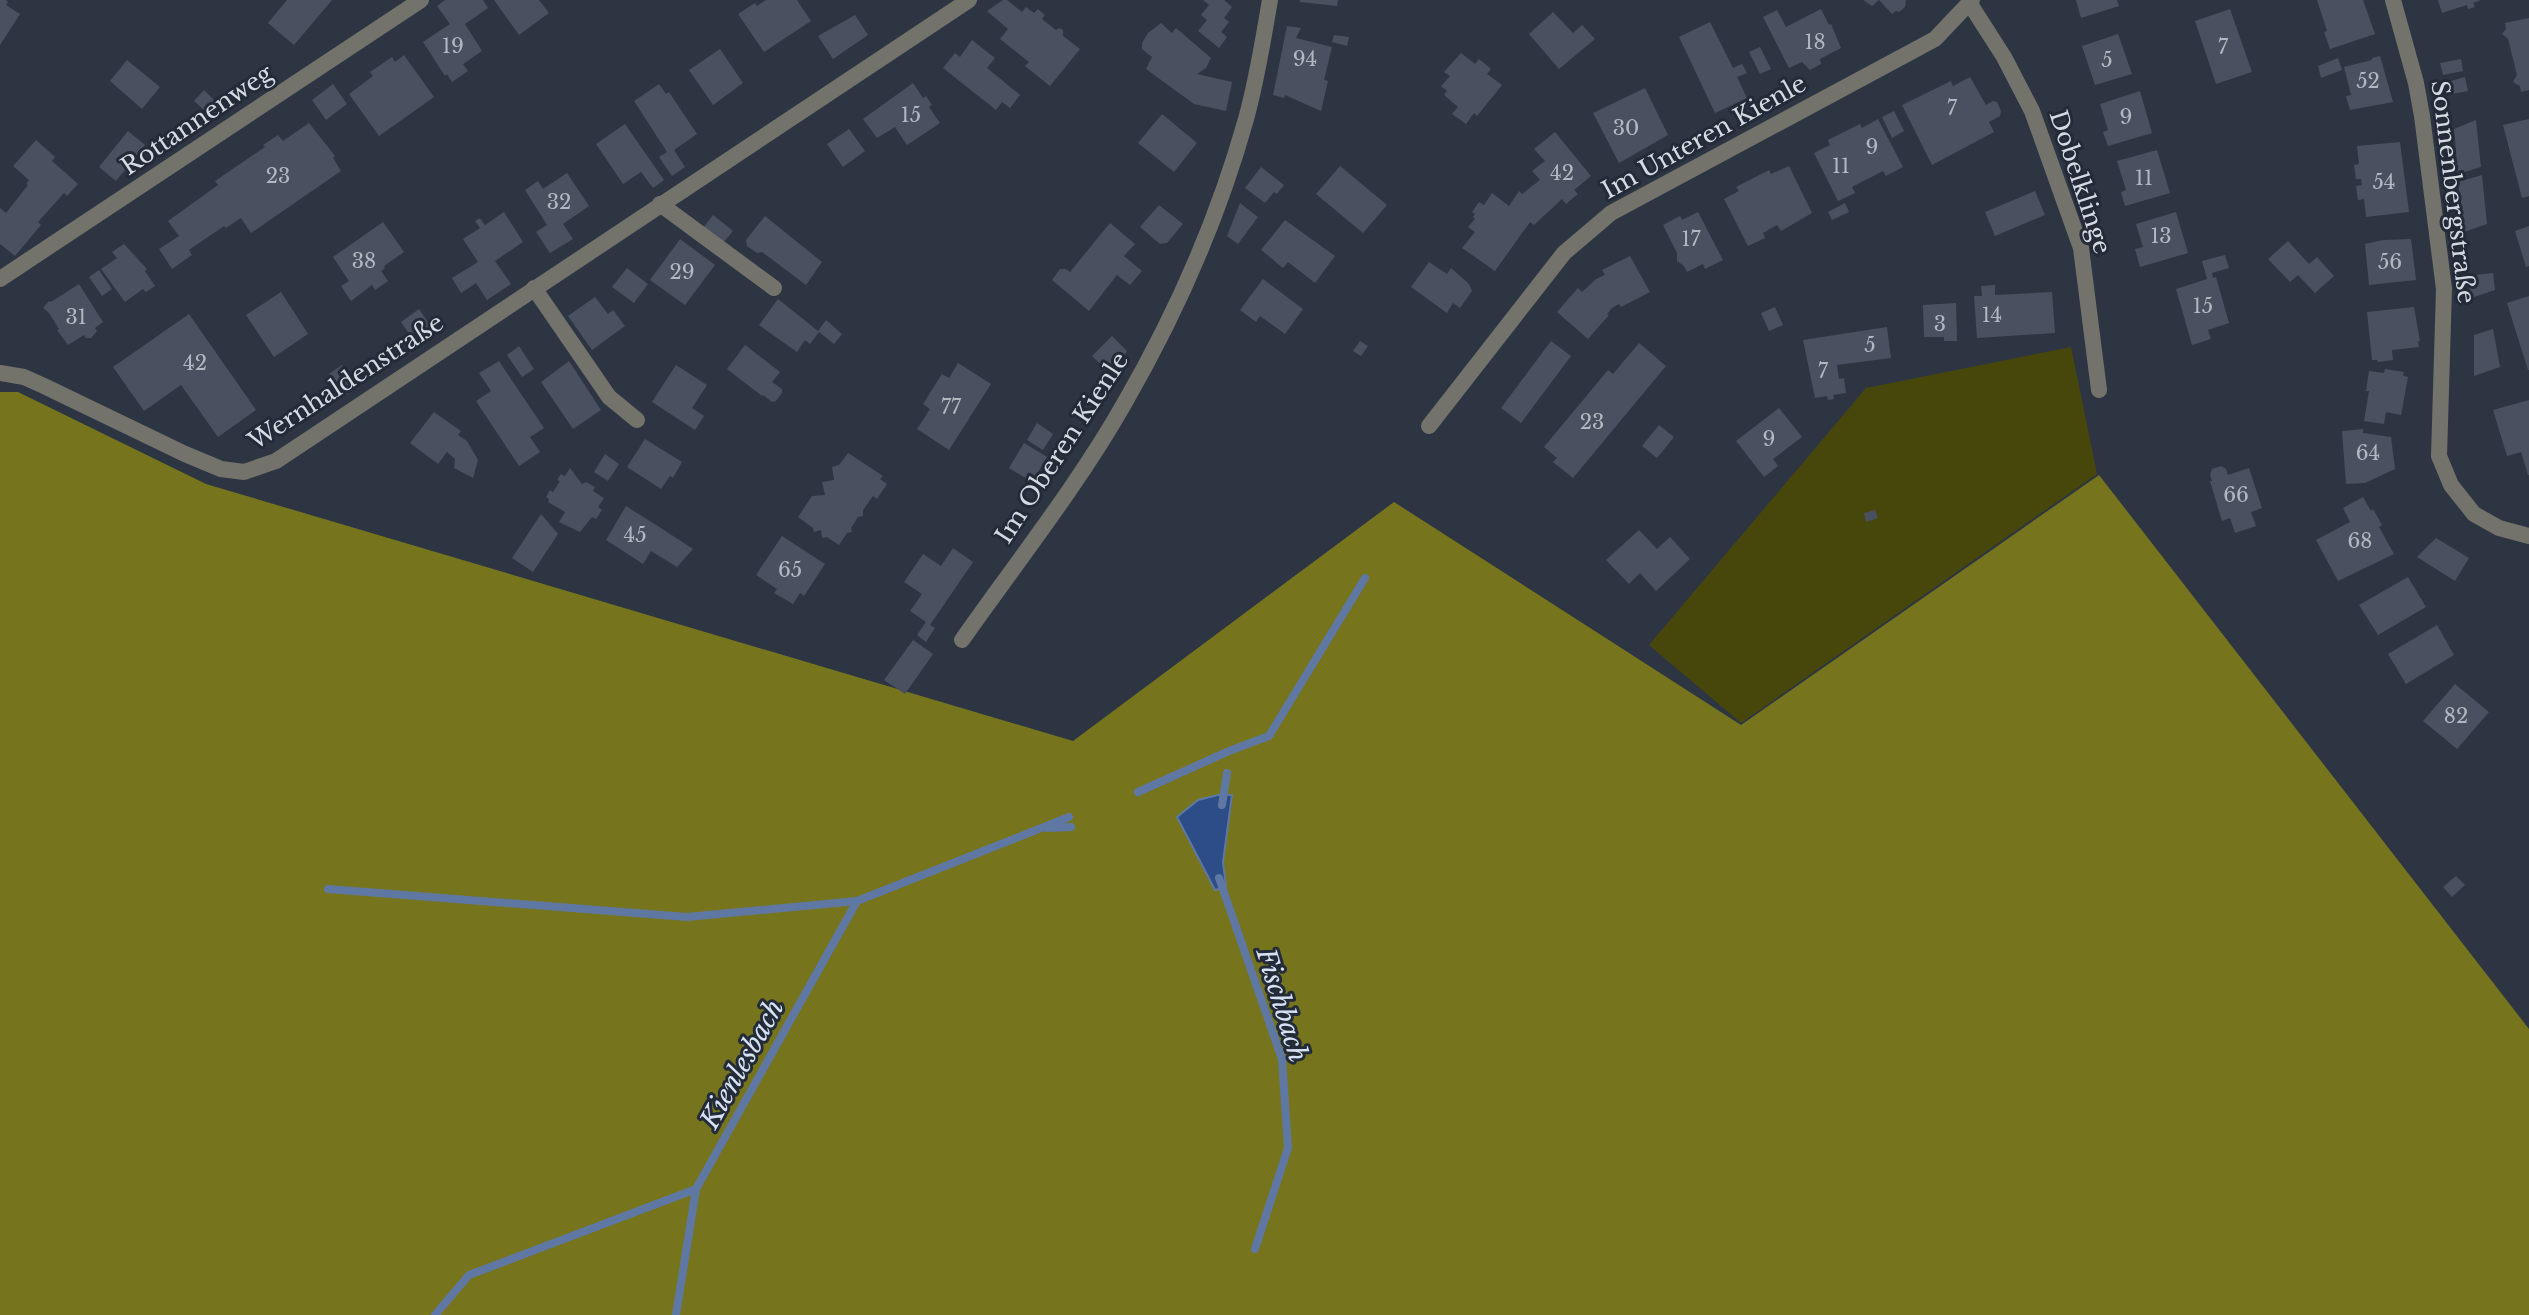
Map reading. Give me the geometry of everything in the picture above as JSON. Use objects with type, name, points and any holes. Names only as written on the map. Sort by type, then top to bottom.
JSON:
[{"type":"street","name":"Rottannenweg","points":[[0,279],[421,0]]},
{"type":"street","name":"Wernhaldenstraße","points":[[0,373],[24,377],[221,469],[244,472],[259,469],[276,461],[969,0]]},
{"type":"street","name":"Im Oberen Kienle","points":[[962,640],[1088,462],[1123,406],[1185,288],[1215,216],[1247,117],[1270,0]]},
{"type":"street","name":"Sonnenbergstraße","points":[[2393,0],[2413,70],[2422,116],[2444,289],[2439,456],[2451,485],[2474,514],[2499,528],[2529,536]]},
{"type":"street","name":"Dobelklinge","points":[[1971,2],[2032,111],[2081,248],[2099,390]]},
{"type":"street","name":"Im Unteren Kienle","points":[[1429,426],[1564,253],[1611,213],[1935,39],[1971,2]]},
{"type":"street","points":[[660,204],[774,288]]},
{"type":"street","points":[[534,288],[609,397],[637,420]]},
{"type":"shaded area","points":[[2071,347],[2097,474],[1741,723],[1649,645],[1866,388]]},
{"type":"shaded area","points":[[0,392],[18,392],[206,484],[1073,741],[1394,502],[1741,725],[2099,475],[2529,1029],[2529,1315],[0,1315]]},
{"type":"water","points":[[1232,795],[1223,862],[1226,887],[1215,890],[1177,817],[1198,800]]},
{"type":"building","points":[[0,0],[6,0],[6,5],[20,14],[0,45]]},
{"type":"building","points":[[287,0],[332,0],[294,45],[268,23]]},
{"type":"building","points":[[445,0],[483,0],[488,8],[465,24],[482,51],[463,64],[468,71],[452,82],[423,42],[450,24],[437,6]]},
{"type":"building","points":[[494,0],[539,0],[549,13],[519,35]]},
{"type":"building","points":[[766,0],[797,0],[811,21],[764,52],[738,14]]},
{"type":"building","points":[[1003,0],[1022,12],[1026,7],[1034,13],[1038,9],[1045,15],[1042,19],[1056,30],[1063,30],[1063,36],[1080,49],[1050,86],[1025,66],[1029,62],[1000,39],[1008,29],[987,11]]},
{"type":"building","points":[[1203,0],[1224,0],[1232,7],[1224,18],[1229,22],[1221,32],[1227,37],[1219,48],[1198,31],[1207,20],[1201,15],[1209,5]]},
{"type":"building","points":[[1300,0],[1338,0],[1337,6]]},
{"type":"building","points":[[1863,0],[1879,0],[1872,6]]},
{"type":"building","points":[[1879,0],[1906,0],[1905,7],[1892,14]]},
{"type":"building","points":[[2076,0],[2117,0],[2119,6],[2081,18]]},
{"type":"building","points":[[2317,0],[2363,0],[2375,34],[2330,49]]},
{"type":"building","points":[[2438,0],[2481,0],[2473,3],[2475,7],[2468,9],[2467,5],[2442,13]]},
{"type":"building","points":[[1821,9],[1841,48],[1820,59],[1821,64],[1810,70],[1802,62],[1789,68],[1763,17],[1777,10],[1786,27]]},
{"type":"building","points":[[2230,9],[2252,72],[2216,84],[2195,21]]},
{"type":"building","points":[[1553,12],[1573,33],[1582,25],[1595,39],[1559,69],[1529,34]]},
{"type":"building","points":[[855,15],[868,35],[833,59],[818,36]]},
{"type":"building","points":[[2529,18],[2529,90],[2521,92],[2520,86],[2513,82],[2517,75],[2508,39],[2502,34],[2506,29],[2505,23]]},
{"type":"building","points":[[1710,22],[1733,68],[1742,64],[1747,73],[1737,77],[1747,98],[1715,113],[1679,37]]},
{"type":"building","points":[[1161,23],[1172,33],[1176,28],[1211,58],[1206,68],[1197,74],[1232,82],[1226,111],[1194,104],[1146,69],[1152,57],[1142,49],[1142,43],[1148,33]]},
{"type":"building","points":[[1287,26],[1301,28],[1296,38],[1332,47],[1321,111],[1285,95],[1284,98],[1273,95]]},
{"type":"building","points":[[2118,34],[2132,74],[2095,85],[2082,46]]},
{"type":"building","points":[[1334,35],[1349,37],[1347,46],[1332,42]]},
{"type":"building","points":[[972,40],[995,58],[987,68],[1020,95],[1010,108],[1002,102],[996,110],[943,68],[955,53],[960,57]]},
{"type":"building","points":[[1760,47],[1771,69],[1760,74],[1749,52]]},
{"type":"building","points":[[720,49],[743,83],[713,105],[689,70]]},
{"type":"building","points":[[1461,53],[1475,64],[1479,59],[1491,69],[1487,74],[1502,85],[1477,116],[1474,113],[1466,124],[1452,114],[1458,107],[1444,95],[1447,91],[1441,86],[1450,76],[1444,72]]},
{"type":"building","points":[[404,55],[434,97],[379,136],[349,94],[373,76],[370,72],[392,57],[395,62]]},
{"type":"building","points":[[2380,56],[2393,102],[2350,110],[2346,96],[2351,95],[2344,67]]},
{"type":"building","points":[[2338,58],[2342,70],[2321,78],[2318,66]]},
{"type":"building","points":[[2461,59],[2463,71],[2443,75],[2440,63]]},
{"type":"building","points":[[127,60],[160,87],[142,109],[110,81]]},
{"type":"building","points":[[1970,77],[1986,105],[1997,102],[2001,111],[2000,116],[1989,122],[1994,132],[1932,165],[1902,105],[1951,81],[1953,86]]},
{"type":"building","points":[[2465,77],[2468,91],[2447,95],[2444,83]]},
{"type":"building","points":[[913,83],[923,98],[926,96],[932,105],[929,107],[940,123],[907,145],[895,127],[877,138],[863,119]]},
{"type":"building","points":[[333,84],[347,104],[326,120],[312,100]]},
{"type":"building","points":[[659,84],[666,94],[669,92],[697,134],[674,150],[685,167],[672,176],[659,157],[667,152],[634,101]]},
{"type":"building","points":[[1645,88],[1668,135],[1619,163],[1593,113]]},
{"type":"building","points":[[204,90],[221,107],[212,117],[194,101]]},
{"type":"building","points":[[2140,91],[2152,133],[2108,146],[2103,132],[2108,130],[2100,104]]},
{"type":"building","points":[[1894,111],[1904,131],[1892,138],[1882,117]]},
{"type":"building","points":[[1162,114],[1197,143],[1174,172],[1138,143]]},
{"type":"building","points":[[1878,119],[1903,167],[1886,176],[1883,171],[1852,187],[1855,193],[1838,201],[1814,153],[1830,145],[1828,140]]},
{"type":"building","points":[[2529,119],[2529,196],[2522,198],[2503,125]]},
{"type":"building","points":[[2476,120],[2481,167],[2458,174],[2454,129]]},
{"type":"building","points":[[309,123],[335,156],[333,158],[341,171],[251,233],[241,218],[226,228],[224,226],[189,250],[192,255],[172,269],[159,249],[179,236],[168,221],[218,185],[215,181],[265,147],[263,145],[278,135],[283,141]]},
{"type":"building","points":[[625,124],[664,180],[653,188],[641,172],[623,184],[596,144]]},
{"type":"building","points":[[849,129],[865,151],[843,167],[827,144]]},
{"type":"building","points":[[128,131],[145,145],[116,181],[99,167]]},
{"type":"building","points":[[1555,132],[1591,176],[1574,190],[1578,194],[1566,204],[1562,199],[1534,225],[1530,222],[1495,271],[1462,248],[1475,232],[1468,227],[1475,219],[1472,212],[1479,202],[1484,205],[1492,193],[1509,206],[1519,191],[1522,194],[1540,180],[1532,171],[1545,161],[1534,149]]},
{"type":"building","points":[[36,140],[55,157],[52,161],[78,184],[67,196],[64,193],[38,222],[41,225],[15,256],[0,244],[0,208],[6,213],[28,185],[29,180],[13,166]]},
{"type":"building","points":[[2400,142],[2409,212],[2366,217],[2364,199],[2358,200],[2356,186],[2362,185],[2361,179],[2356,179],[2354,165],[2359,164],[2357,146]]},
{"type":"building","points":[[2157,150],[2170,193],[2125,206],[2121,192],[2126,190],[2117,161]]},
{"type":"building","points":[[1340,166],[1387,205],[1363,233],[1316,194]]},
{"type":"building","points":[[1789,166],[1812,213],[1781,231],[1777,225],[1763,233],[1765,238],[1748,246],[1724,199],[1739,191],[1736,187],[1769,170],[1771,174]]},
{"type":"building","points":[[1261,167],[1284,185],[1265,203],[1245,188]]},
{"type":"building","points":[[567,173],[589,206],[563,224],[573,239],[550,253],[536,232],[547,225],[525,190],[538,181],[543,189]]},
{"type":"building","points":[[2482,175],[2487,224],[2464,232],[2458,182]]},
{"type":"building","points":[[2035,191],[2045,215],[1995,236],[1985,212]]},
{"type":"building","points":[[1240,203],[1258,217],[1238,244],[1227,236]]},
{"type":"building","points":[[1845,203],[1849,212],[1832,220],[1828,212]]},
{"type":"building","points":[[1159,205],[1183,224],[1167,243],[1160,244],[1140,227]]},
{"type":"building","points":[[504,212],[523,242],[495,261],[511,284],[487,300],[476,283],[461,293],[452,278],[478,262],[463,239],[480,228],[475,221],[480,218],[485,225]]},
{"type":"building","points":[[1698,212],[1723,260],[1705,269],[1703,264],[1687,272],[1677,261],[1677,253],[1663,225],[1680,216],[1682,220]]},
{"type":"building","points":[[2176,212],[2188,253],[2140,267],[2135,249],[2143,247],[2136,224]]},
{"type":"building","points":[[713,215],[733,231],[723,243],[703,228]]},
{"type":"building","points":[[765,216],[822,262],[806,285],[762,252],[757,253],[747,246],[746,240]]},
{"type":"building","points":[[1285,220],[1335,256],[1315,283],[1288,262],[1283,268],[1261,250]]},
{"type":"building","points":[[383,222],[404,252],[381,271],[388,281],[375,290],[372,285],[351,301],[341,286],[349,281],[333,257]]},
{"type":"building","points":[[1110,223],[1135,244],[1124,256],[1142,271],[1130,285],[1117,275],[1089,311],[1052,280],[1060,269],[1070,272]]},
{"type":"building","points":[[2529,226],[2529,266],[2526,267],[2515,231]]},
{"type":"building","points":[[680,239],[715,265],[685,305],[650,280]]},
{"type":"building","points":[[2411,239],[2416,280],[2369,285],[2365,244]]},
{"type":"building","points":[[2288,241],[2309,264],[2317,257],[2334,276],[2315,293],[2298,275],[2290,282],[2268,259]]},
{"type":"building","points":[[124,244],[147,269],[145,271],[155,286],[146,292],[143,289],[125,302],[101,269],[117,258],[112,252]]},
{"type":"building","points":[[2225,255],[2229,268],[2212,273],[2213,278],[2216,277],[2229,323],[2208,330],[2211,339],[2192,345],[2176,289],[2207,279],[2202,261]]},
{"type":"building","points":[[1630,256],[1650,292],[1621,307],[1619,304],[1612,308],[1588,339],[1557,312],[1578,288],[1582,292],[1605,275],[1602,270]]},
{"type":"building","points":[[1429,262],[1447,274],[1451,268],[1469,284],[1472,291],[1460,308],[1453,303],[1447,313],[1411,287]]},
{"type":"building","points":[[627,268],[648,284],[634,303],[612,287]]},
{"type":"building","points":[[99,270],[112,289],[102,296],[89,277]]},
{"type":"building","points":[[2493,273],[2495,290],[2471,298],[2467,276]]},
{"type":"building","points":[[1263,279],[1303,309],[1285,334],[1260,316],[1256,322],[1240,310]]},
{"type":"building","points":[[79,284],[103,322],[95,328],[97,331],[91,338],[84,335],[68,345],[43,308],[49,301]]},
{"type":"building","points":[[1995,285],[1995,295],[2052,292],[2055,333],[1977,338],[1974,296],[1982,296],[1981,286]]},
{"type":"building","points":[[281,292],[308,334],[274,357],[246,315]]},
{"type":"building","points":[[2529,296],[2529,370],[2528,370],[2507,303]]},
{"type":"building","points":[[595,297],[608,314],[613,310],[625,326],[592,350],[568,316]]},
{"type":"building","points":[[778,299],[818,331],[826,320],[842,334],[834,344],[819,332],[810,344],[805,340],[797,352],[759,325]]},
{"type":"building","points":[[1956,303],[1957,341],[1944,341],[1944,337],[1924,337],[1923,305]]},
{"type":"building","points":[[1775,307],[1783,325],[1769,331],[1761,313]]},
{"type":"building","points":[[2414,307],[2419,347],[2392,350],[2393,360],[2372,360],[2367,312]]},
{"type":"building","points":[[419,309],[436,334],[418,346],[401,322]]},
{"type":"building","points":[[189,314],[256,410],[218,437],[181,385],[144,411],[113,367]]},
{"type":"building","points":[[1887,327],[1891,358],[1837,365],[1839,379],[1844,378],[1846,393],[1833,395],[1834,399],[1828,400],[1827,396],[1815,398],[1803,340]]},
{"type":"building","points":[[2493,329],[2500,367],[2474,376],[2474,335]]},
{"type":"building","points":[[1112,336],[1127,351],[1113,376],[1092,356]]},
{"type":"building","points":[[1360,341],[1368,346],[1361,356],[1353,351]]},
{"type":"building","points":[[1551,341],[1571,356],[1521,423],[1501,408]]},
{"type":"building","points":[[1639,343],[1666,366],[1573,478],[1553,462],[1557,458],[1544,447],[1608,370],[1613,374]]},
{"type":"building","points":[[745,345],[780,372],[772,382],[782,389],[776,401],[762,396],[727,369]]},
{"type":"building","points":[[519,346],[534,369],[522,377],[507,355]]},
{"type":"building","points":[[499,361],[544,428],[530,437],[540,452],[519,466],[476,401],[491,391],[479,373]]},
{"type":"building","points":[[569,361],[601,410],[573,429],[541,382]]},
{"type":"building","points":[[958,363],[991,384],[949,450],[917,429],[930,409],[923,404],[942,374],[949,378]]},
{"type":"building","points":[[342,365],[357,387],[344,396],[329,374]]},
{"type":"building","points":[[676,365],[707,385],[692,408],[704,416],[695,430],[652,402]]},
{"type":"building","points":[[2385,369],[2404,372],[2403,376],[2408,377],[2401,415],[2386,412],[2384,424],[2364,421],[2369,371],[2384,373]]},
{"type":"building","points":[[2529,400],[2528,475],[2521,452],[2507,456],[2493,410]]},
{"type":"building","points":[[1779,408],[1802,437],[1773,459],[1778,466],[1764,477],[1736,441]]},
{"type":"building","points":[[434,412],[461,431],[458,435],[467,441],[478,460],[473,478],[454,468],[455,459],[447,452],[438,464],[410,443]]},
{"type":"building","points":[[1037,423],[1053,434],[1043,450],[1027,440]]},
{"type":"building","points":[[1659,425],[1674,437],[1657,458],[1642,446]]},
{"type":"building","points":[[2363,429],[2363,433],[2391,437],[2395,469],[2365,483],[2346,484],[2342,431]]},
{"type":"building","points":[[645,439],[682,462],[673,478],[670,476],[661,489],[627,467]]},
{"type":"building","points":[[1024,443],[1047,457],[1032,482],[1009,468]]},
{"type":"building","points":[[848,453],[883,476],[880,479],[887,484],[877,499],[873,496],[863,510],[863,516],[858,517],[851,528],[852,532],[847,533],[839,545],[827,537],[822,538],[821,530],[814,532],[798,517],[812,496],[825,495],[822,482],[834,480],[832,467],[839,465]]},
{"type":"building","points":[[605,454],[619,464],[608,481],[594,472]]},
{"type":"building","points":[[2221,466],[2228,475],[2249,468],[2262,508],[2251,512],[2256,526],[2235,533],[2230,518],[2222,521],[2210,481],[2212,469]]},
{"type":"building","points":[[570,468],[582,484],[586,482],[595,487],[593,491],[604,498],[598,507],[602,510],[596,519],[592,517],[580,532],[559,522],[565,512],[548,502],[546,497],[550,490],[553,492],[561,474],[565,476]]},
{"type":"building","points":[[2363,497],[2382,525],[2379,527],[2394,554],[2338,581],[2316,540],[2350,522],[2343,508]]},
{"type":"building","points":[[626,506],[693,549],[677,567],[651,551],[643,564],[606,540]]},
{"type":"building","points":[[1875,510],[1878,518],[1866,522],[1864,513]]},
{"type":"building","points":[[541,514],[558,534],[533,572],[512,558]]},
{"type":"building","points":[[1639,530],[1657,549],[1670,537],[1690,559],[1656,591],[1640,573],[1629,584],[1606,560]]},
{"type":"building","points":[[782,536],[825,564],[804,596],[800,593],[793,604],[774,593],[777,589],[756,575]]},
{"type":"building","points":[[2436,538],[2469,558],[2455,581],[2417,557]]},
{"type":"building","points":[[953,548],[973,562],[930,625],[935,628],[926,642],[917,635],[926,622],[910,611],[922,594],[904,582],[923,554],[941,566]]},
{"type":"building","points":[[2408,577],[2426,607],[2378,635],[2359,605]]},
{"type":"building","points":[[2437,625],[2454,655],[2406,684],[2388,654]]},
{"type":"building","points":[[913,640],[933,654],[905,694],[884,680]]},
{"type":"building","points":[[2455,684],[2489,712],[2457,749],[2423,721]]},
{"type":"building","points":[[2456,876],[2465,885],[2452,897],[2443,887]]},
{"type":"waterway","name":"Fischbach","points":[[1138,792],[1269,736],[1365,578]]},
{"type":"waterway","name":"Fischbach","points":[[1222,805],[1227,773]]},
{"type":"waterway","name":"Kienlesbach","points":[[435,1315],[469,1275],[696,1189],[857,901],[1069,817]]},
{"type":"waterway","points":[[1047,828],[1071,827]]},
{"type":"waterway","name":"Fischbach","points":[[1219,878],[1282,1059],[1288,1148],[1255,1249]]},
{"type":"waterway","points":[[328,889],[687,917],[857,901]]},
{"type":"waterway","points":[[676,1315],[696,1189]]}]
